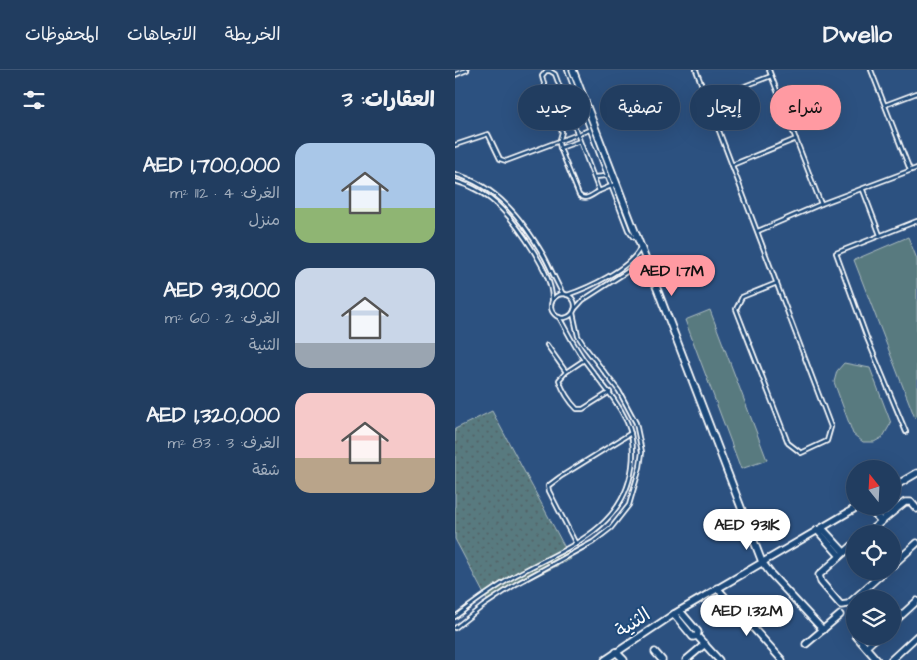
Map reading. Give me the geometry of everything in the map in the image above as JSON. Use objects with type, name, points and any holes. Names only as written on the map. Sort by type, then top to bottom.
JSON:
[{"type":"street","points":[[573,70],[613,184],[641,247],[763,562],[771,574],[823,630]]},
{"type":"street","points":[[901,482],[914,475],[917,483]]},
{"type":"street","points":[[876,525],[905,502],[911,502],[917,509]]},
{"type":"street","name":"الثنية","points":[[605,660],[677,612],[846,513]]},
{"type":"street","points":[[878,515],[883,519]]},
{"type":"street","points":[[880,515],[883,519]]},
{"type":"street","points":[[819,529],[842,554]]},
{"type":"street","points":[[901,558],[917,543]]},
{"type":"street","points":[[846,551],[821,572],[819,578],[841,605],[848,604],[875,580]]},
{"type":"street","points":[[717,588],[782,660]]},
{"type":"street","points":[[901,616],[917,601]]},
{"type":"street","points":[[677,612],[691,636],[697,636],[719,660]]},
{"type":"street","points":[[806,644],[840,615]]},
{"type":"street","points":[[891,660],[917,636]]},
{"type":"street","points":[[686,660],[705,644]]},
{"type":"street","points":[[866,647],[877,660]]},
{"type":"street","points":[[616,652],[624,660]]},
{"type":"street","points":[[655,652],[662,660]]},
{"type":"lane","points":[[455,75],[467,70]]},
{"type":"lane","points":[[599,191],[555,74],[550,70],[546,71],[542,78],[562,132],[560,148],[580,197],[585,198],[599,191],[613,184]]},
{"type":"lane","points":[[567,70],[572,85]]},
{"type":"lane","points":[[696,70],[702,85]]},
{"type":"lane","points":[[769,70],[821,204]]},
{"type":"lane","points":[[871,70],[910,170]]},
{"type":"lane","points":[[747,85],[771,76]]},
{"type":"lane","points":[[885,105],[917,93]]},
{"type":"lane","points":[[455,145],[488,134],[500,159],[505,161],[589,130],[610,174],[600,177],[594,176]]},
{"type":"lane","points":[[720,130],[758,231],[831,427],[827,442],[801,453],[788,443],[737,310],[742,297],[777,283]]},
{"type":"lane","points":[[733,165],[796,139]]},
{"type":"lane","points":[[560,148],[580,141]]},
{"type":"lane","points":[[758,231],[821,204],[863,190],[917,168]]},
{"type":"lane","points":[[455,174],[482,184],[495,194],[511,209],[535,242],[565,294],[573,299],[573,311],[578,336],[619,392],[636,423],[642,452],[640,467],[629,505],[611,528],[593,542],[516,584],[455,628]]},
{"type":"lane","points":[[455,181],[484,194],[512,219],[541,262],[552,288],[553,312],[559,317],[584,360],[615,399],[631,433],[633,459],[624,496],[605,522],[576,544],[511,579],[455,617]]},
{"type":"lane","points":[[863,190],[880,235]]},
{"type":"lane","points":[[906,432],[867,338],[836,253],[917,221]]},
{"type":"lane","points":[[552,302],[557,296],[588,287],[622,267],[636,256],[641,247]]},
{"type":"lane","points":[[559,317],[566,317],[583,300],[628,271],[649,268]]},
{"type":"lane","points":[[547,345],[566,372]]},
{"type":"lane","points":[[584,360],[566,372],[559,380],[561,387],[577,409],[583,409],[610,392]]},
{"type":"lane","points":[[576,544],[549,491],[549,486],[560,476],[631,433]]},
{"type":"green space","points":[[908,237],[917,259],[917,416],[915,418],[854,260]]},
{"type":"green space","points":[[710,310],[767,460],[741,469],[685,320]]},
{"type":"green space","points":[[844,363],[870,368],[891,423],[883,437],[874,442],[863,442],[853,434],[834,382],[837,371]]},
{"type":"green space","points":[[492,411],[571,559],[487,600],[455,539],[455,429]]}]
